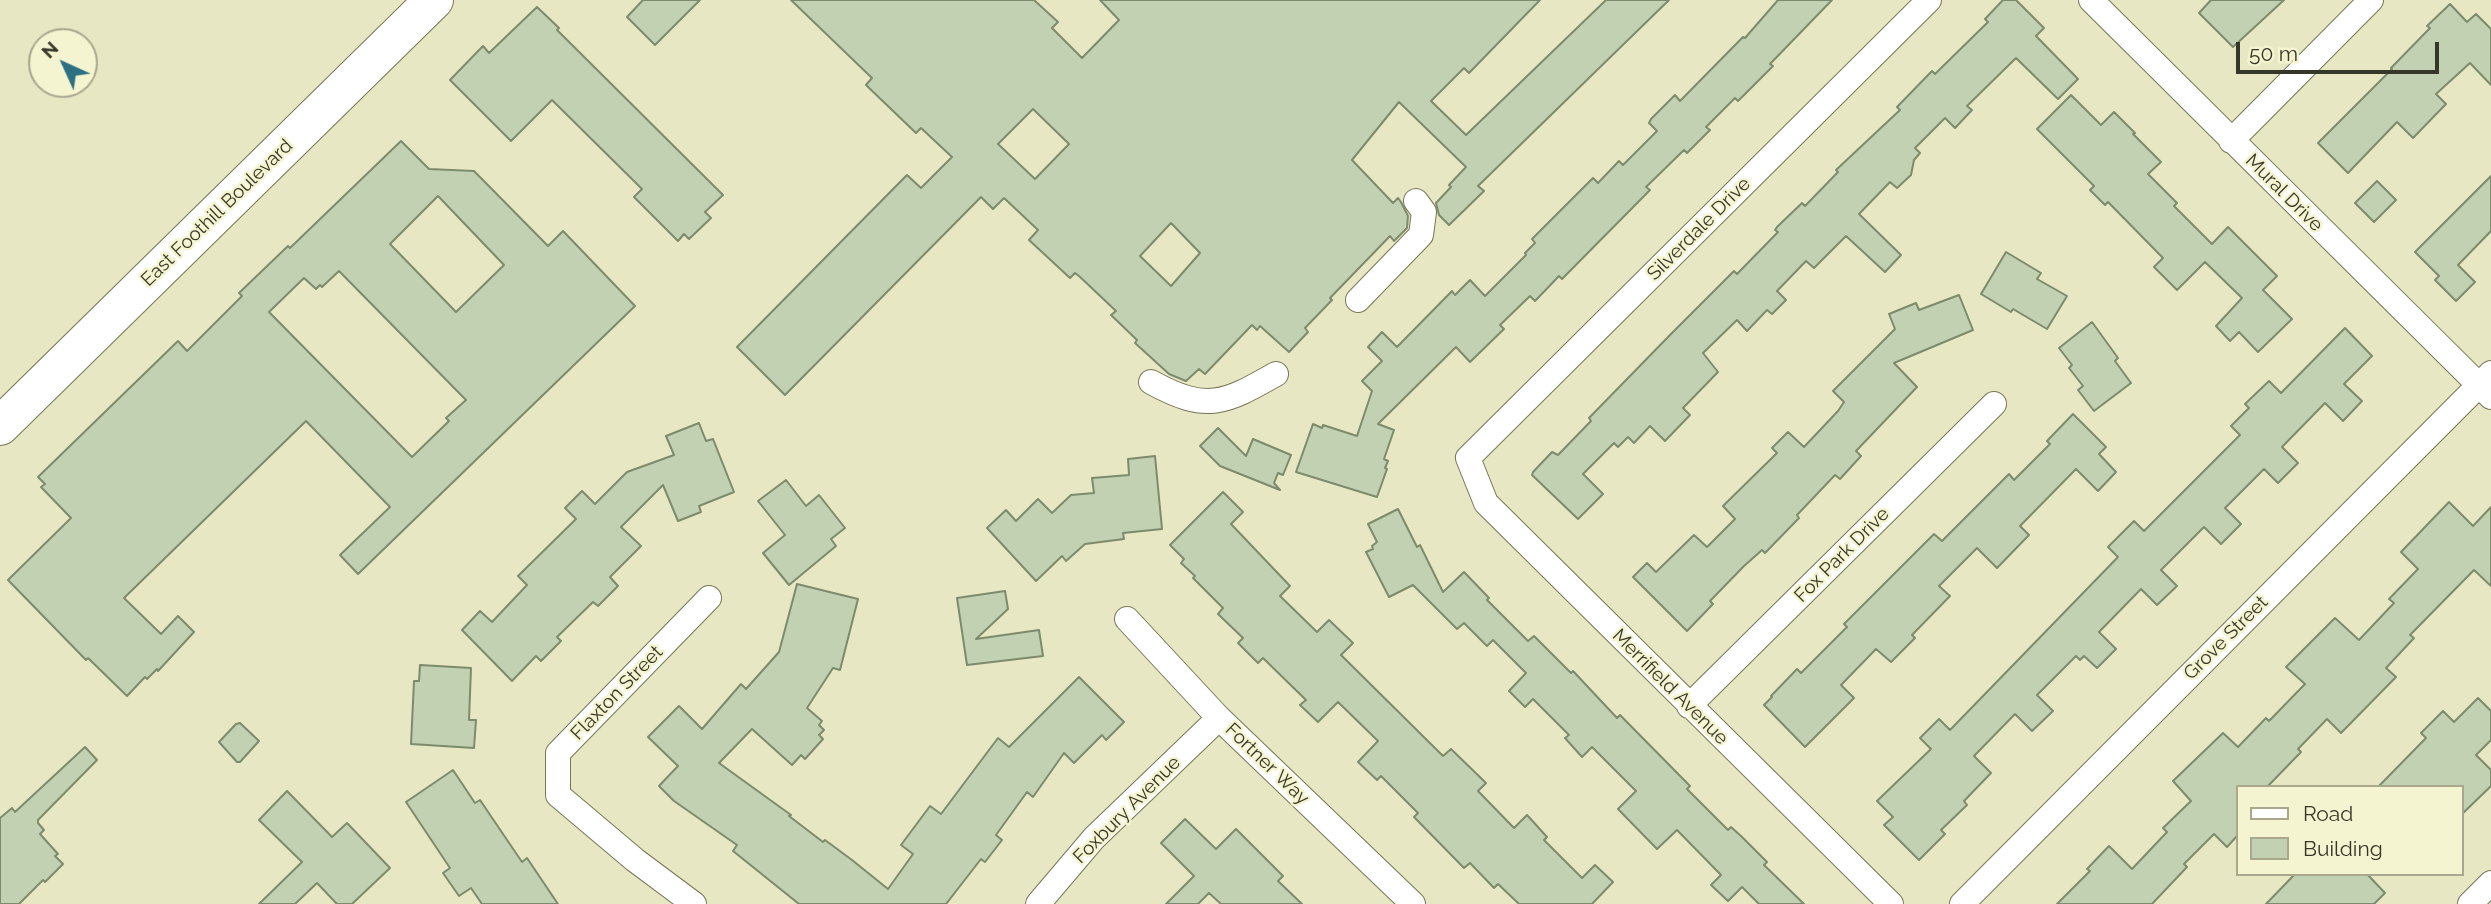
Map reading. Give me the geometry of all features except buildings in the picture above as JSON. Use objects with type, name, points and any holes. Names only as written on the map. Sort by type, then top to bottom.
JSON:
[{"type":"main road","name":"East Foothill Boulevard","points":[[0,426],[434,0]]},
{"type":"street","name":"Silverdale Drive","points":[[1468,457],[1929,0]]},
{"type":"street","name":"Mural Drive","points":[[2091,0],[2231,141],[2487,385]]},
{"type":"street","points":[[2231,141],[2371,0]]},
{"type":"street","points":[[1358,300],[1422,235],[1424,212],[1416,201]]},
{"type":"street","points":[[1151,382],[1188,399],[1209,402],[1234,398],[1276,374]]},
{"type":"street","name":"Grove Street","points":[[1962,904],[2487,385]]},
{"type":"street","name":"Fox Park Drive","points":[[1689,706],[1994,404]]},
{"type":"street","name":"Merrifield Avenue","points":[[1468,457],[1486,503],[1891,904]]},
{"type":"street","name":"Flaxton Street","points":[[694,904],[635,860],[558,795],[558,754],[709,597]]},
{"type":"street","name":"Fortner Way","points":[[1126,619],[1219,719],[1413,904]]},
{"type":"street","name":"Foxbury Avenue","points":[[1038,904],[1094,838],[1219,719]]}]
